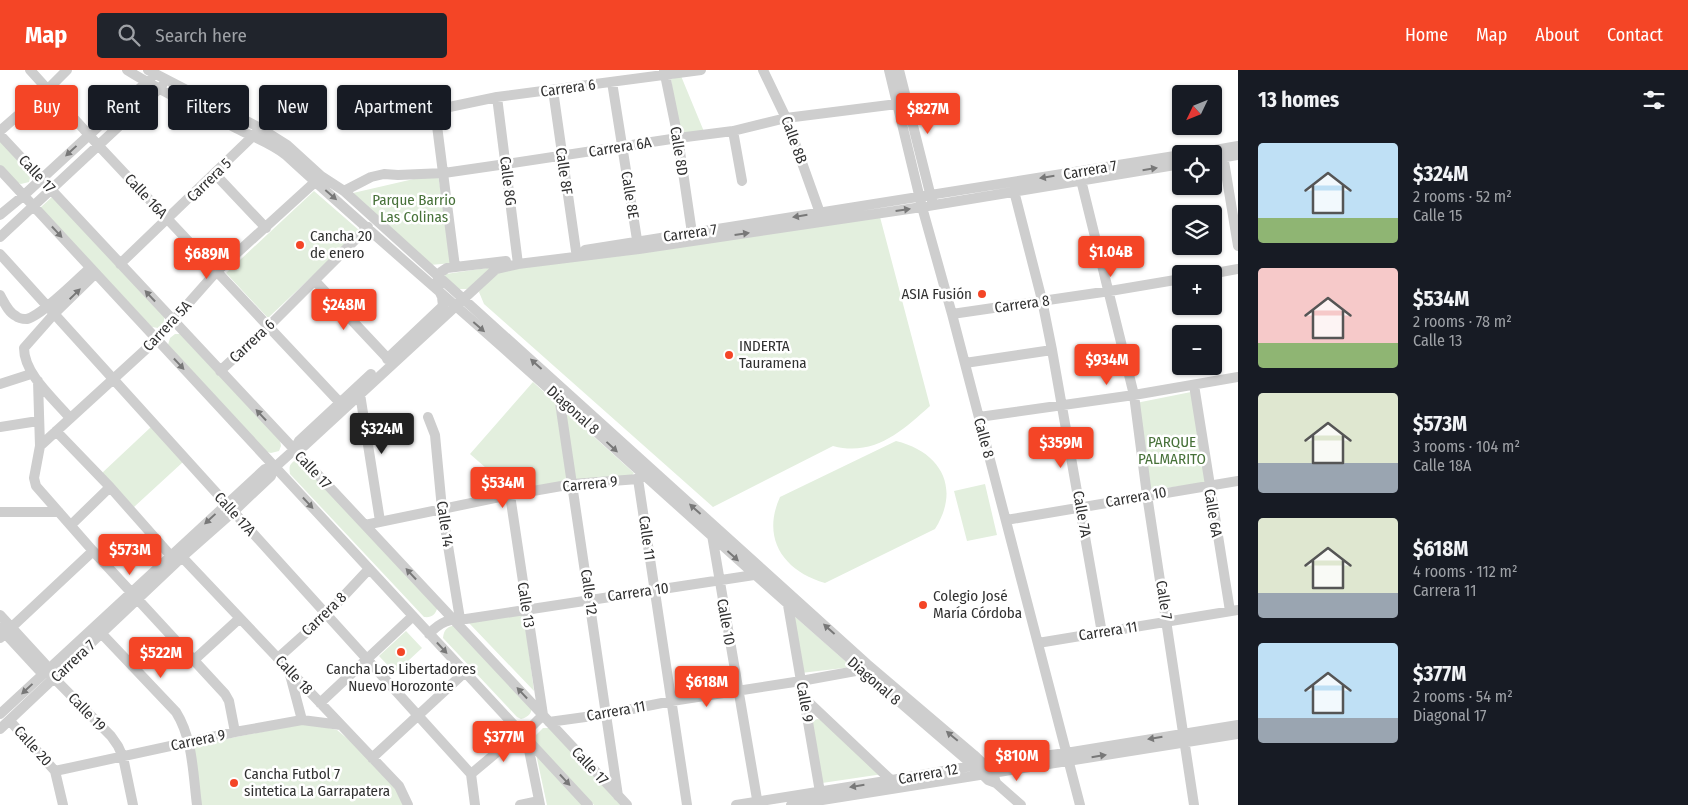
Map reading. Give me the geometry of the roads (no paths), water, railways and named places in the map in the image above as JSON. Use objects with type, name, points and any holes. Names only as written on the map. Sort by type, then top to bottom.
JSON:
[{"type":"street","name":"Calle 16A","points":[[30,70],[44,85]]},
{"type":"street","points":[[52,85],[66,70]]},
{"type":"street","name":"Diagonal 8","points":[[127,70],[159,89],[287,145],[321,176],[344,191],[438,277],[459,303],[562,394],[641,472],[715,533],[864,667]]},
{"type":"street","name":"Carrera 6","points":[[444,173],[435,110],[497,97],[612,82],[665,72],[700,70]]},
{"type":"street","name":"Calle 8B","points":[[763,70],[786,118],[820,213]]},
{"type":"street","name":"Calle 8","points":[[889,70],[897,104],[927,201]]},
{"type":"street","name":"Calle 8","points":[[899,70],[952,314],[1080,805]]},
{"type":"street","points":[[0,215],[24,196],[146,82],[152,72]]},
{"type":"street","name":"Diagonal 8","points":[[152,72],[257,133],[273,145],[439,291],[459,303]]},
{"type":"street","name":"Calle 8D","points":[[665,72],[678,138],[692,233]]},
{"type":"street","points":[[0,237],[168,80]]},
{"type":"street","name":"Calle 8E","points":[[612,82],[638,245]]},
{"type":"street","name":"Calle 8F","points":[[553,90],[576,251]]},
{"type":"street","name":"Calle 8G","points":[[497,97],[518,262]]},
{"type":"street","name":"Carrera 6A","points":[[344,191],[371,177],[384,174],[444,173],[733,131],[786,118],[897,104]]},
{"type":"street","points":[[0,131],[15,118]]},
{"type":"street","name":"Calle 16A","points":[[78,123],[342,405]]},
{"type":"street","points":[[733,131],[742,181]]},
{"type":"street","name":"Carrera 5","points":[[120,264],[257,133]]},
{"type":"street","name":"Calle 17","points":[[0,135],[294,450],[456,619],[627,805]]},
{"type":"street","points":[[1224,153],[1238,146]]},
{"type":"street","points":[[1224,153],[1238,155]]},
{"type":"street","points":[[1224,153],[1236,216],[1238,246]]},
{"type":"street","name":"Carrera 7","points":[[0,714],[135,595],[182,557],[265,469],[274,468],[294,450],[299,441],[342,405],[389,361],[443,306],[442,297],[436,284],[438,277],[447,268],[518,262],[927,201],[1172,157]]},
{"type":"street","name":"Carrera 7","points":[[342,405],[360,394],[389,361],[459,303],[496,269],[518,262],[576,251],[638,245],[692,233],[820,213],[1014,191],[1172,165]]},
{"type":"street","name":"Calle 17","points":[[0,170],[588,805]]},
{"type":"street","points":[[444,173],[455,266]]},
{"type":"street","points":[[215,174],[266,228]]},
{"type":"street","name":"Calle 7","points":[[1081,180],[1110,291],[1134,395],[1147,495],[1194,805]]},
{"type":"street","name":"Carrera 5A","points":[[40,446],[156,340],[217,271],[315,182]]},
{"type":"street","name":"Calle 7A","points":[[1014,191],[1042,300],[1063,405],[1102,633]]},
{"type":"street","name":"Carrera 6","points":[[220,371],[269,326],[368,227]]},
{"type":"street","name":"Calle 17A","points":[[0,254],[471,774]]},
{"type":"street","points":[[1222,272],[1238,269]]},
{"type":"street","points":[[70,418],[35,377],[24,354],[24,348],[51,310],[93,271]]},
{"type":"street","points":[[314,281],[389,361]]},
{"type":"street","name":"Carrera 8","points":[[952,314],[1172,281]]},
{"type":"street","points":[[2,301],[17,318],[27,318],[51,310]]},
{"type":"street","points":[[965,363],[1052,350]]},
{"type":"street","points":[[0,384],[35,377]]},
{"type":"street","points":[[35,377],[40,446],[34,478],[36,486],[93,551],[225,694],[229,701],[236,732]]},
{"type":"street","points":[[979,417],[1134,395],[1238,377]]},
{"type":"street","name":"Calle 6A","points":[[1194,384],[1209,486],[1234,611]]},
{"type":"street","points":[[360,394],[380,521]]},
{"type":"street","name":"Calle 12","points":[[562,394],[573,484],[618,796]]},
{"type":"street","name":"Calle 14","points":[[428,417],[433,429],[456,619]]},
{"type":"street","points":[[0,427],[38,422]]},
{"type":"street","points":[[56,431],[171,556]]},
{"type":"street","name":"Carrera 9","points":[[365,525],[510,495],[641,472]]},
{"type":"street","name":"Calle 11","points":[[641,472],[655,590],[687,805]]},
{"type":"street","name":"Carrera 10","points":[[1006,520],[1238,481]]},
{"type":"street","points":[[71,525],[110,488]]},
{"type":"street","name":"Calle 13","points":[[510,495],[526,610],[546,718]]},
{"type":"street","name":"Carrera 7","points":[[0,730],[102,634],[171,556],[230,508]]},
{"type":"street","points":[[0,512],[60,512]]},
{"type":"street","name":"Calle 10","points":[[715,533],[719,580],[758,803]]},
{"type":"street","points":[[4,632],[93,551]]},
{"type":"street","name":"Calle 18","points":[[182,557],[400,786],[408,805]]},
{"type":"street","name":"Carrera 8","points":[[278,658],[326,615],[369,569]]},
{"type":"street","name":"Diagonal 8","points":[[758,572],[788,605],[979,765],[1021,805]]},
{"type":"street","name":"Carrera 10","points":[[429,634],[443,621],[655,590],[758,572]]},
{"type":"street","name":"Calle 9","points":[[788,605],[820,796]]},
{"type":"street","name":"Carrera 11","points":[[1038,643],[1234,611]]},
{"type":"street","name":"Calle 19","points":[[0,615],[4,632],[45,664],[47,671],[110,736],[123,757]]},
{"type":"street","points":[[320,703],[412,616]]},
{"type":"street","points":[[194,660],[240,618]]},
{"type":"street","points":[[102,634],[176,712],[184,724],[189,742],[197,805]]},
{"type":"street","name":"Carrera 11","points":[[546,718],[607,714],[672,701],[801,681],[864,667]]},
{"type":"street","points":[[289,670],[302,720]]},
{"type":"street","points":[[372,758],[464,672]]},
{"type":"street","points":[[804,698],[895,784]]},
{"type":"street","points":[[808,724],[811,719],[816,717],[822,716],[826,719]]},
{"type":"street","points":[[475,805],[471,774],[546,718]]},
{"type":"street","name":"Carrera 9","points":[[55,772],[236,732],[302,720],[342,725]]},
{"type":"street","name":"Calle 20","points":[[10,721],[55,772]]},
{"type":"street","name":"Carrera 12","points":[[736,805],[820,796],[895,784],[979,765],[1067,757],[1184,738],[1238,725]]},
{"type":"street","name":"Carrera 12","points":[[1184,738],[1238,734]]},
{"type":"street","points":[[520,805],[539,803],[524,736]]},
{"type":"street","points":[[123,757],[133,805]]},
{"type":"street","name":"Carrera 12","points":[[895,784],[991,777],[1067,757]]},
{"type":"street","points":[[55,772],[64,805]]},
{"type":"street","name":"Carrera 12","points":[[792,805],[820,796]]},
{"type":"place","name":"Cancha 20 de enero","points":[[300,245]]},
{"type":"place","name":"ASIA Fusión","points":[[982,294]]},
{"type":"place","name":"INDERTA Tauramena","points":[[729,355]]},
{"type":"place","name":"Colegio José María Córdoba","points":[[923,605]]},
{"type":"place","name":"Cancha Los Libertadores Nuevo Horozonte","points":[[401,652]]},
{"type":"place","name":"Cancha Futbol 7 sintetica La Garrapatera","points":[[234,783]]},
{"type":"park label","name":"Parque Barrio Las Colinas","points":[[414,208]]},
{"type":"park label","name":"PARQUE PALMARITO","points":[[1172,450]]}]
